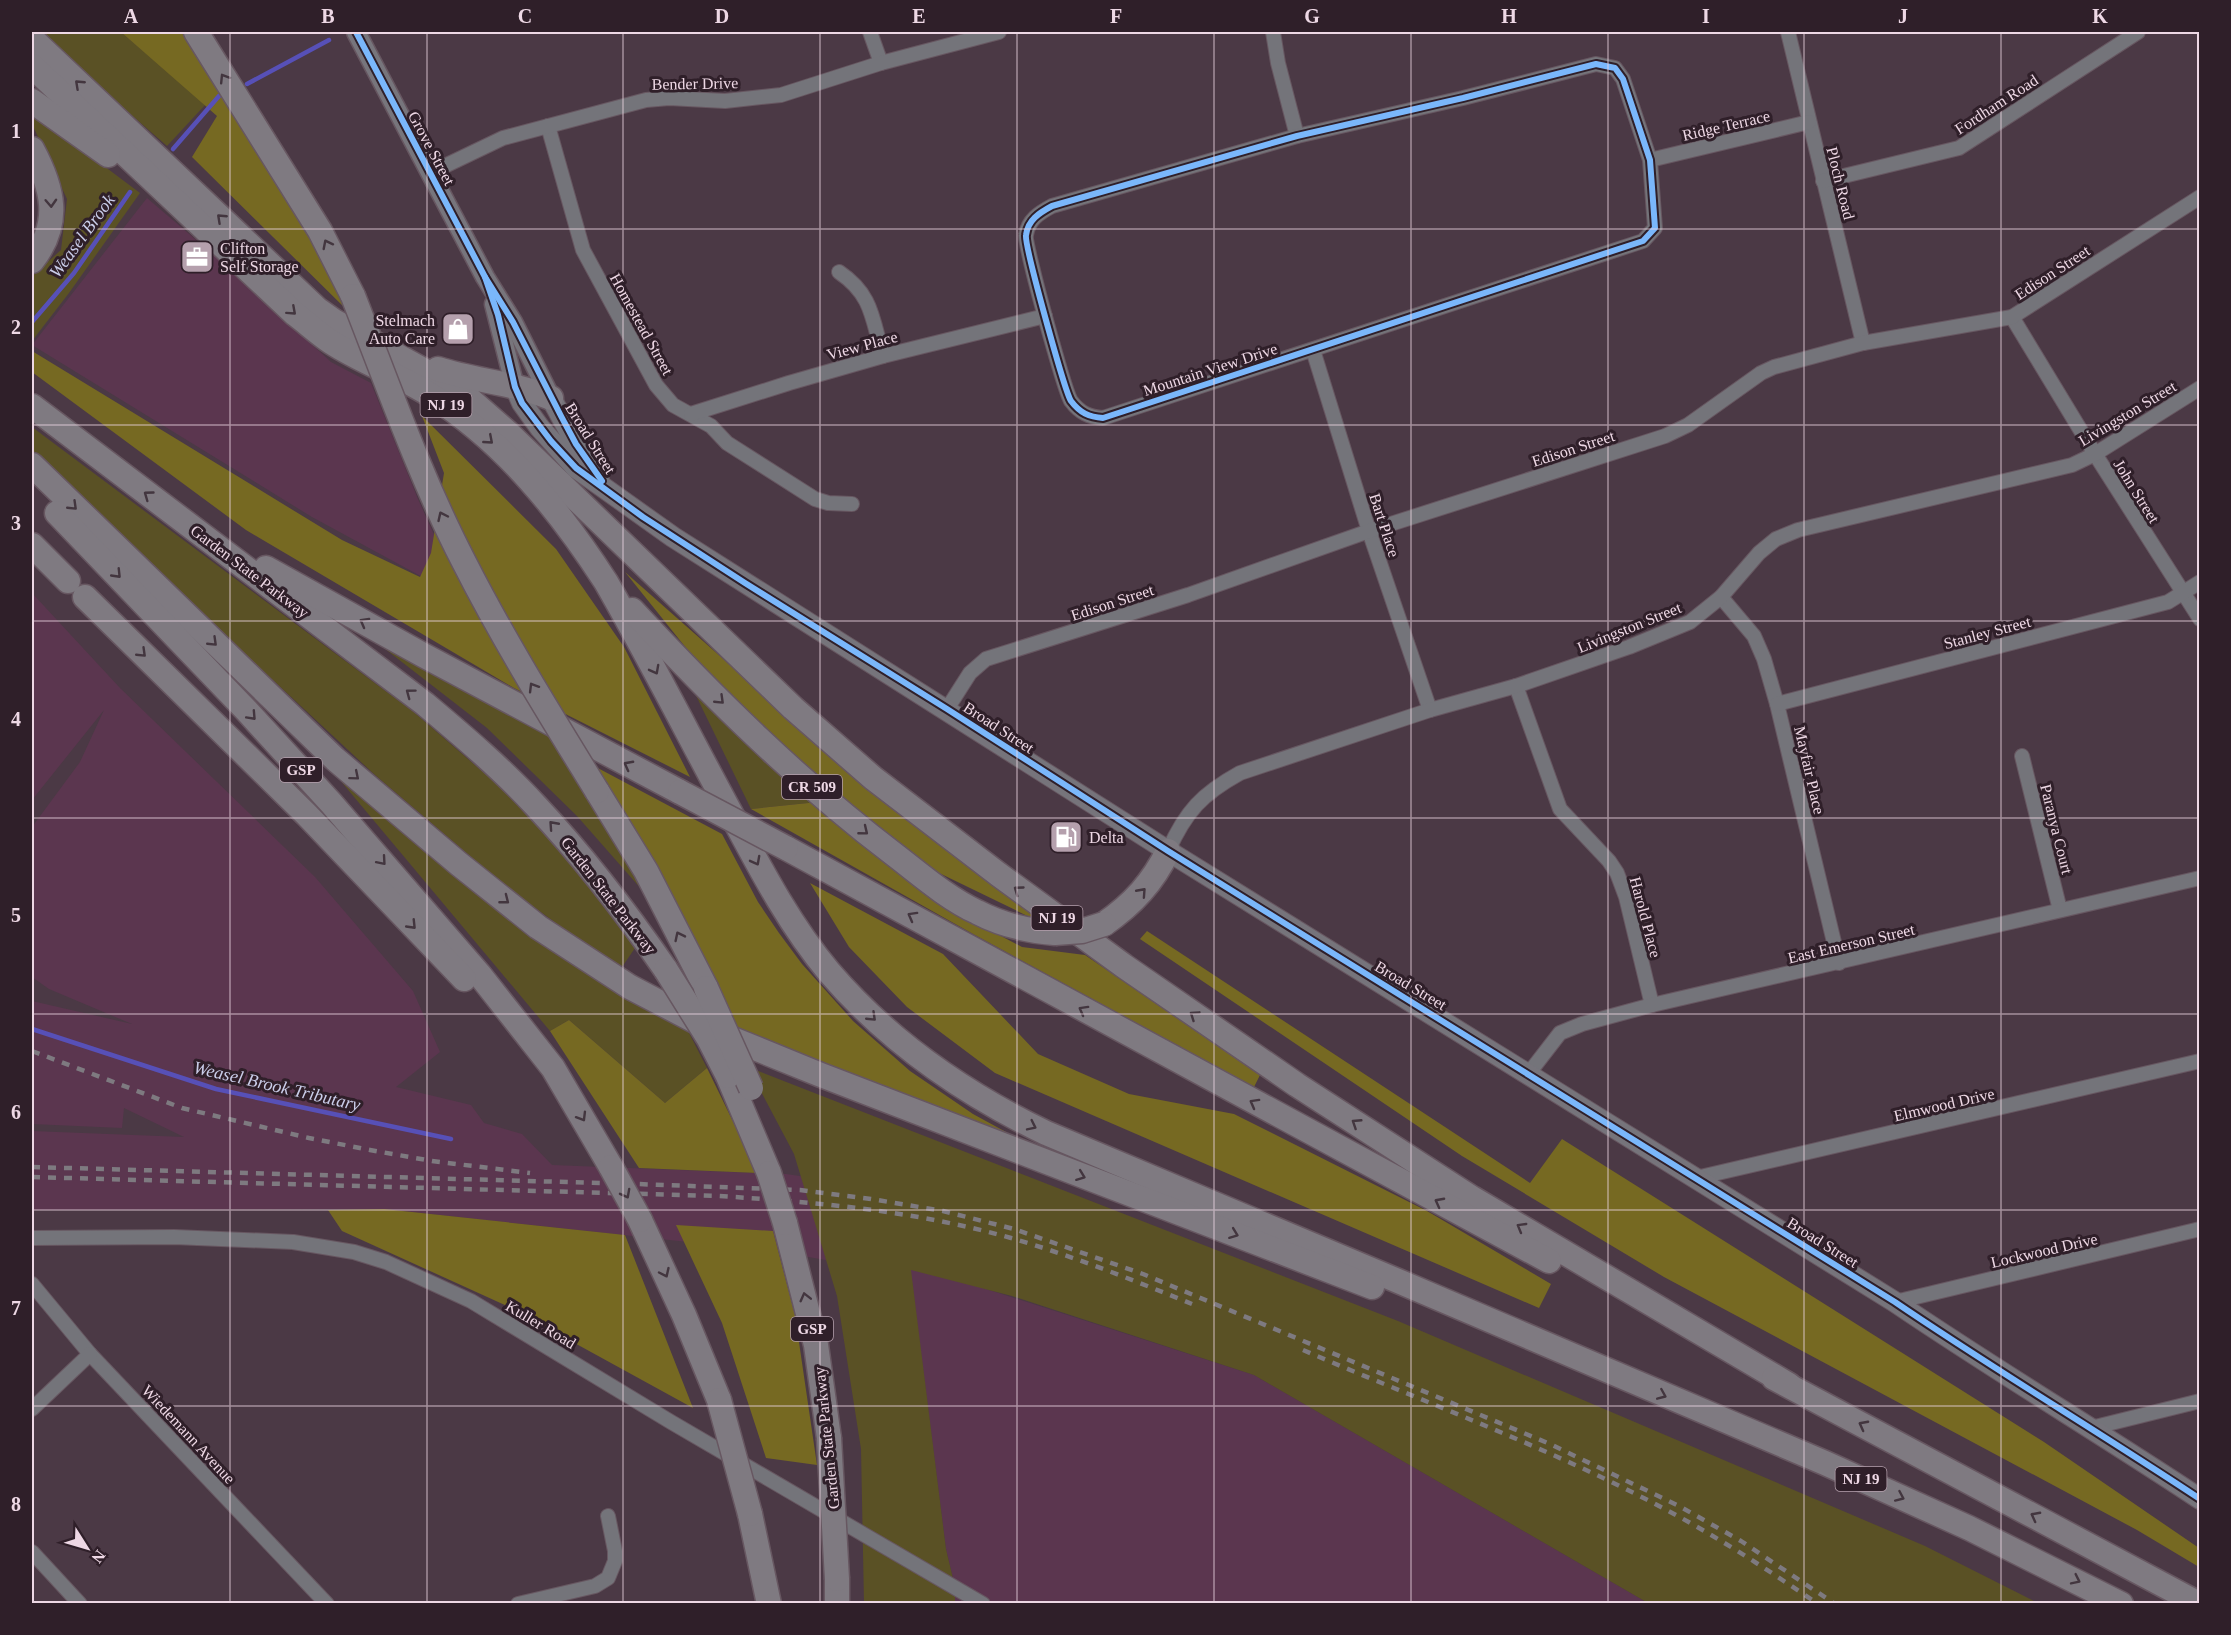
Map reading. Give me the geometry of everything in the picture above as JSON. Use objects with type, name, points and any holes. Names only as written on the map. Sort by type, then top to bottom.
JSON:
[{"type":"highway","points":[[196,32],[320,231],[353,296],[435,501],[463,561],[514,655],[646,871],[706,988],[751,1088],[769,1173]]},
{"type":"highway","name":"NJ 19","points":[[35,46],[176,202],[295,314],[332,342],[432,396],[460,415],[497,447],[546,498],[606,582],[782,909],[854,1000],[945,1077],[979,1098],[1046,1133],[1398,1281],[1898,1496],[2116,1601]]},
{"type":"highway","name":"NJ 19","points":[[35,46],[317,309],[334,321],[445,382],[491,418],[793,708],[873,778],[998,874],[1124,966],[1287,1078],[1472,1198],[1788,1385],[2199,1604]]},
{"type":"highway","points":[[32,101],[176,202]]},
{"type":"highway","points":[[32,148],[49,186],[52,210],[48,233],[32,261]]},
{"type":"highway","points":[[398,356],[455,375],[535,391],[551,398]]},
{"type":"highway","name":"Garden State Parkway","points":[[32,406],[425,704],[507,776],[590,866],[666,970],[728,1076],[769,1173],[797,1266],[816,1345],[829,1438],[837,1604]]},
{"type":"highway","points":[[32,465],[334,759],[538,927],[630,987],[718,1033],[821,1074],[1382,1291],[1609,1372]]},
{"type":"highway","name":"GSP","points":[[32,488],[174,633],[331,803],[479,974],[553,1068],[640,1220],[684,1315],[719,1400],[750,1514],[769,1604]]},
{"type":"highway","points":[[196,529],[423,655],[786,848],[1356,1158],[1788,1385]]},
{"type":"highway","points":[[32,545],[306,814],[421,935],[553,1068]]},
{"type":"highway","name":"CR 509","points":[[606,582],[770,749],[885,847],[955,900],[975,912],[1011,926],[1055,933],[1082,931],[1104,924],[1133,901],[1158,872],[1168,851]]},
{"type":"highway","points":[[758,1548],[760,1604]]},
{"type":"highway","points":[[2124,1563],[2199,1593]]},
{"type":"main road","name":"Broad Street","points":[[515,387],[522,403],[551,441],[576,468],[643,517],[1168,851],[1895,1302],[1973,1355],[2091,1428],[2199,1499]]},
{"type":"main road","name":"Broad Street","points":[[551,398],[576,444],[609,491]]},
{"type":"street","name":"Grove Street","points":[[356,32],[485,277],[513,322],[551,398]]},
{"type":"street","points":[[870,32],[881,63]]},
{"type":"street","name":"Bender Drive","points":[[430,173],[503,138],[646,100],[669,98],[725,101],[781,95],[881,63],[999,32]]},
{"type":"street","points":[[1273,32],[1278,63],[1297,136]]},
{"type":"street","name":"Ploch Road","points":[[1788,32],[1863,343]]},
{"type":"street","name":"Fordham Road","points":[[1823,181],[1959,148],[2138,32]]},
{"type":"street","name":"Mountain View Drive","points":[[1596,64],[1615,68],[1623,79],[1650,160],[1655,228],[1643,241],[1103,418],[1088,416],[1070,400],[1025,237],[1031,221],[1038,213],[1052,206],[1297,136],[1463,99],[1596,64]]},
{"type":"street","name":"Ridge Terrace","points":[[1650,160],[1809,122]]},
{"type":"street","name":"Homestead Street","points":[[548,126],[583,250],[656,385],[673,405],[711,426],[727,443],[814,499],[828,503],[852,504]]},
{"type":"street","name":"Edison Street","points":[[947,709],[970,674],[987,659],[1188,595],[1369,531],[1665,436],[1688,425],[1761,373],[1774,367],[1863,343],[2012,317],[2199,197]]},
{"type":"street","points":[[839,272],[855,283],[868,301],[882,356]]},
{"type":"street","name":"Grove Street","points":[[485,277],[498,315],[515,387]]},
{"type":"street","name":"View Place","points":[[691,414],[882,356],[1045,315]]},
{"type":"street","name":"John Street","points":[[2012,317],[2199,619]]},
{"type":"street","name":"Bart Place","points":[[1313,350],[1369,531],[1430,710]]},
{"type":"street","name":"Livingston Street","points":[[1168,851],[1179,826],[1200,801],[1212,790],[1240,773],[1430,710],[1516,686],[1629,647],[1690,622],[1721,597],[1759,553],[1776,539],[1798,530],[2072,465],[2095,454],[2199,388]]},
{"type":"street","name":"Stanley Street","points":[[1777,704],[2168,602],[2199,582]]},
{"type":"street","name":"Mayfair Place","points":[[1721,597],[1754,636],[1764,659],[1777,704],[1839,963]]},
{"type":"street","name":"Harold Place","points":[[1516,686],[1560,809],[1609,861],[1617,873],[1626,897],[1652,1005]]},
{"type":"street","name":"Paranya Court","points":[[2022,756],[2060,910]]},
{"type":"street","name":"East Emerson Street","points":[[1529,1073],[1560,1033],[1582,1024],[1652,1005],[2199,878]]},
{"type":"street","name":"Elmwood Drive","points":[[1696,1178],[2199,1061]]},
{"type":"street","name":"Lockwood Drive","points":[[1895,1302],[2199,1229]]},
{"type":"street","name":"Kuller Road","points":[[32,1238],[174,1237],[293,1242],[354,1252],[386,1262],[471,1301],[671,1422],[983,1604]]},
{"type":"street","name":"Wiedemann Avenue","points":[[32,1284],[90,1354],[327,1604]]},
{"type":"street","points":[[32,1409],[90,1354]]},
{"type":"street","points":[[2091,1428],[2199,1401]]},
{"type":"street","points":[[518,1604],[595,1586],[608,1578],[615,1561],[608,1516]]},
{"type":"street","points":[[32,1552],[80,1604]]},
{"type":"shaded area","points":[[42,32],[121,32],[206,104],[167,146],[50,44]]},
{"type":"shaded area","points":[[121,32],[187,32],[331,259],[351,314],[192,157],[217,116]]},
{"type":"shaded area","points":[[32,112],[140,193],[32,341],[32,276],[61,250],[67,199],[32,124]]},
{"type":"shaded area","points":[[147,198],[229,268],[331,362],[371,383],[418,499],[463,599],[312,517],[32,345]]},
{"type":"shaded area","points":[[32,351],[342,540],[420,577],[431,553],[444,473],[422,416],[556,549],[624,647],[690,777],[514,688],[246,530],[32,372]]},
{"type":"shaded area","points":[[32,427],[415,713],[498,785],[547,836],[635,948],[620,970],[504,885],[375,775],[106,525],[32,453]]},
{"type":"shaded area","points":[[625,572],[885,802],[1044,924],[937,872],[808,770],[707,674]]},
{"type":"shaded area","points":[[32,593],[120,688],[315,877],[413,991],[440,1052],[396,1087],[471,1105],[484,1123],[522,1134],[552,1165],[786,1174],[1112,1222],[1103,1308],[983,1288],[1254,1375],[1648,1603],[955,1603],[955,1587],[946,1549],[911,1275],[780,1252],[384,1209],[32,1210],[32,1131],[184,1137],[124,1108],[122,1128],[32,1124],[32,1001],[132,1024],[49,989],[32,977],[32,827],[80,762],[104,710],[32,800]]},
{"type":"shaded area","points":[[382,643],[557,740],[601,807],[643,891],[577,816],[487,728],[380,645]]},
{"type":"shaded area","points":[[688,679],[818,802],[751,809]]},
{"type":"shaded area","points":[[594,766],[722,834],[758,902],[779,933],[802,964],[853,1021],[910,1071],[973,1114],[1006,1132],[1005,1135],[740,1033]]},
{"type":"shaded area","points":[[339,779],[562,953],[687,1029],[707,1068],[665,1103],[569,1020],[550,1031]]},
{"type":"shaded area","points":[[818,802],[969,919],[1022,947],[1085,955],[1260,1075],[1254,1087],[973,934],[751,809]]},
{"type":"shaded area","points":[[810,883],[943,954],[1038,1054],[1129,1094],[1234,1114],[1427,1211],[1551,1284],[1539,1308],[995,1073],[907,1007],[849,947]]},
{"type":"shaded area","points":[[1147,931],[1530,1183],[1562,1139],[2044,1442],[2199,1548],[2199,1567],[2137,1530],[1664,1277],[1462,1156],[1140,939]]},
{"type":"shaded area","points":[[569,1020],[665,1103],[707,1068],[758,1173],[639,1168],[550,1031]]},
{"type":"shaded area","points":[[748,1067],[1398,1321],[1925,1546],[2038,1603],[1648,1603],[1254,1375],[1012,1296],[911,1270],[946,1549],[955,1587],[955,1603],[864,1603],[861,1449],[837,1296],[794,1154]]},
{"type":"shaded area","points":[[384,1209],[625,1235],[693,1408],[507,1306],[342,1231],[328,1210]]},
{"type":"shaded area","points":[[676,1225],[773,1231],[795,1315],[817,1465],[766,1458],[722,1323]]},
{"type":"waterway","name":"Weasel Brook","points":[[247,84],[329,40]]},
{"type":"waterway","name":"Weasel Brook","points":[[173,149],[219,96]]},
{"type":"waterway","name":"Weasel Brook","points":[[32,322],[74,273],[130,192]]},
{"type":"waterway","name":"Weasel Brook Tributary","points":[[32,1029],[216,1089],[451,1139]]},
{"type":"railway","points":[[32,1051],[182,1108],[370,1150],[432,1161],[530,1173]]},
{"type":"railway","points":[[32,1167],[800,1190],[943,1211],[1014,1229],[1143,1274],[1550,1444],[1679,1506],[1741,1541],[1835,1604]]},
{"type":"railway","points":[[32,1177],[718,1196],[866,1209],[939,1221],[1011,1238],[1080,1260],[1192,1304]]},
{"type":"railway","points":[[1303,1350],[1537,1448],[1629,1491],[1711,1535],[1818,1604]]},
{"type":"cycle path","points":[[356,32],[485,277],[513,322],[576,444],[602,481]]},
{"type":"cycle path","points":[[1596,64],[1615,68],[1623,79],[1650,160],[1655,228],[1643,241],[1103,418],[1085,414],[1071,401],[1061,373],[1027,245],[1026,235],[1029,225],[1043,211],[1052,206],[1297,136],[1463,98],[1596,64]]},
{"type":"cycle path","points":[[485,277],[498,315],[515,387],[522,403],[551,441],[576,468],[643,517],[1168,851],[1895,1302],[2200,1499]]},
{"type":"place","name":"Clifton Self Storage","points":[[197,257]]},
{"type":"place","name":"Stelmach Auto Care","points":[[458,329]]},
{"type":"place","name":"Delta","points":[[1066,837]]}]
